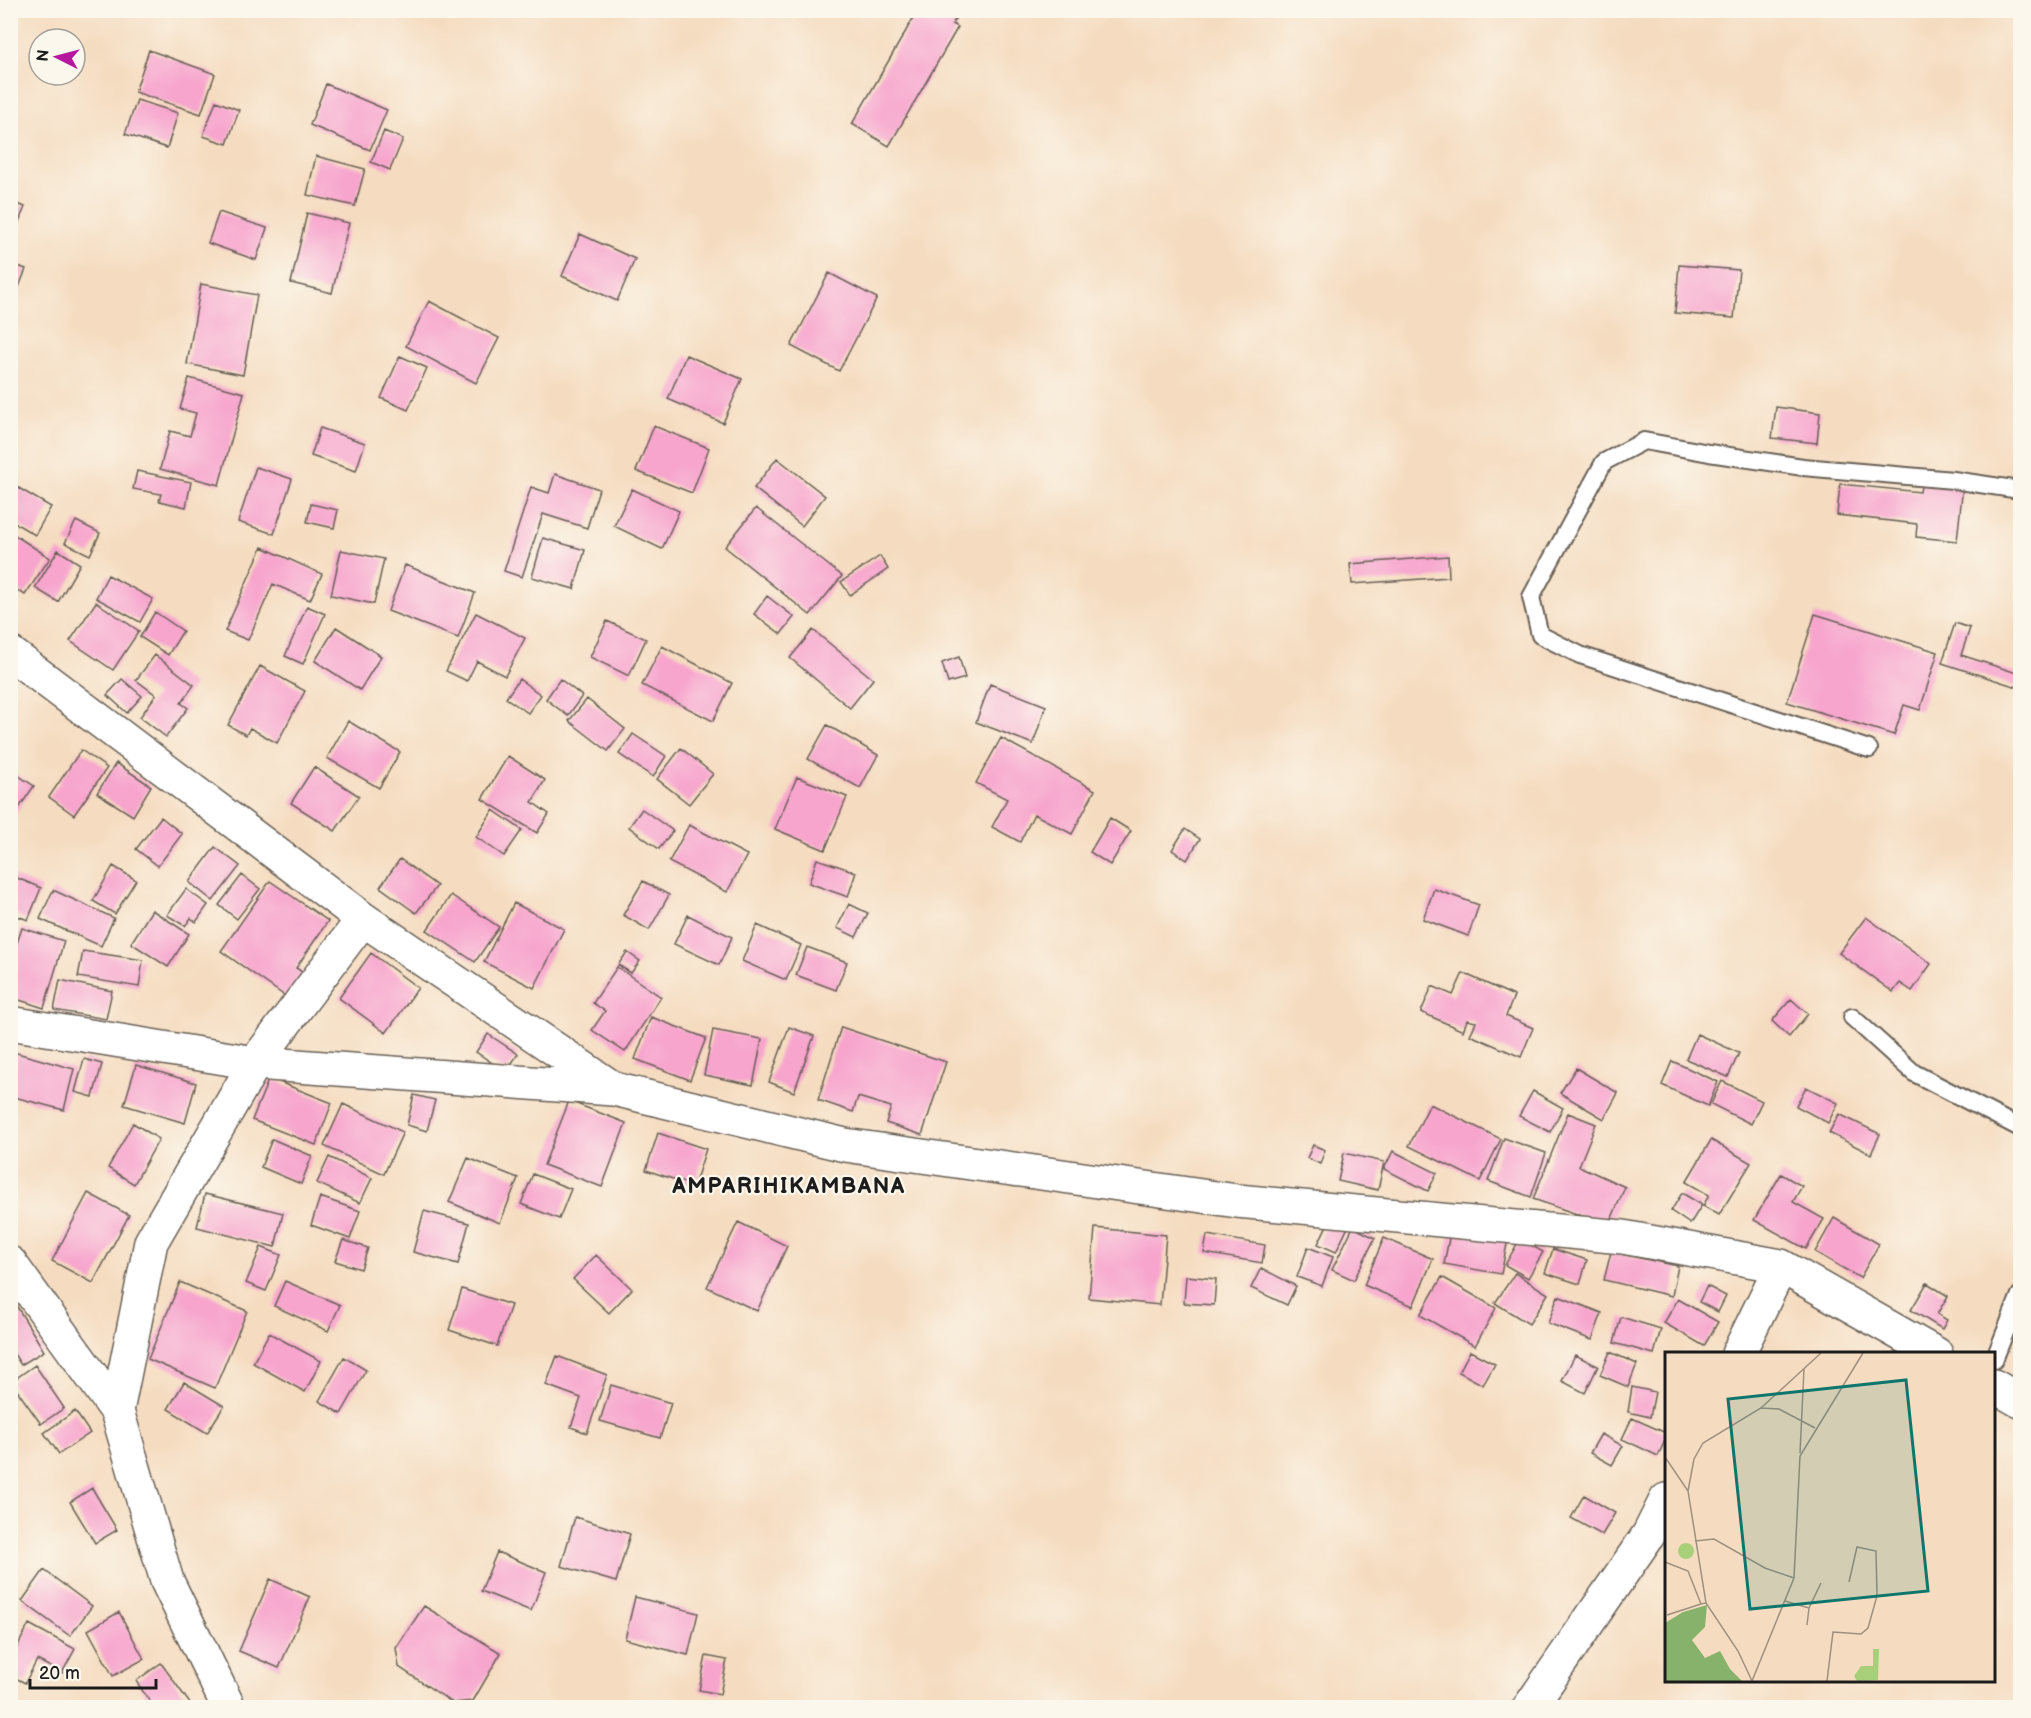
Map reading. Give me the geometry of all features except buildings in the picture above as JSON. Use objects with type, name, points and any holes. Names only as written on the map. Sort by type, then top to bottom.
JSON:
[{"type":"street","points":[[10,653],[363,919],[614,1089]]},
{"type":"street","points":[[117,1412],[151,1242],[255,1063],[363,919]]},
{"type":"street","points":[[10,1023],[255,1063],[614,1089],[844,1145],[1237,1202],[1623,1237],[1781,1266],[1934,1352]]},
{"type":"street","points":[[10,1263],[117,1412],[167,1581],[230,1707]]},
{"type":"street","points":[[1738,1352],[1781,1266]]},
{"type":"street","points":[[1995,1387],[2020,1401]]},
{"type":"street","points":[[1529,1707],[1649,1534],[1665,1502]]},
{"type":"lane","points":[[1869,749],[1580,656],[1540,635],[1531,597],[1604,462],[1644,441],[1803,467],[1953,480],[2020,490]]},
{"type":"lane","points":[[1852,1017],[1914,1073],[2020,1128]]},
{"type":"lane","points":[[1995,1358],[2020,1295]]},
{"type":"district","name":"AMPARIHIKAMBANA","points":[[789,1185]]}]
